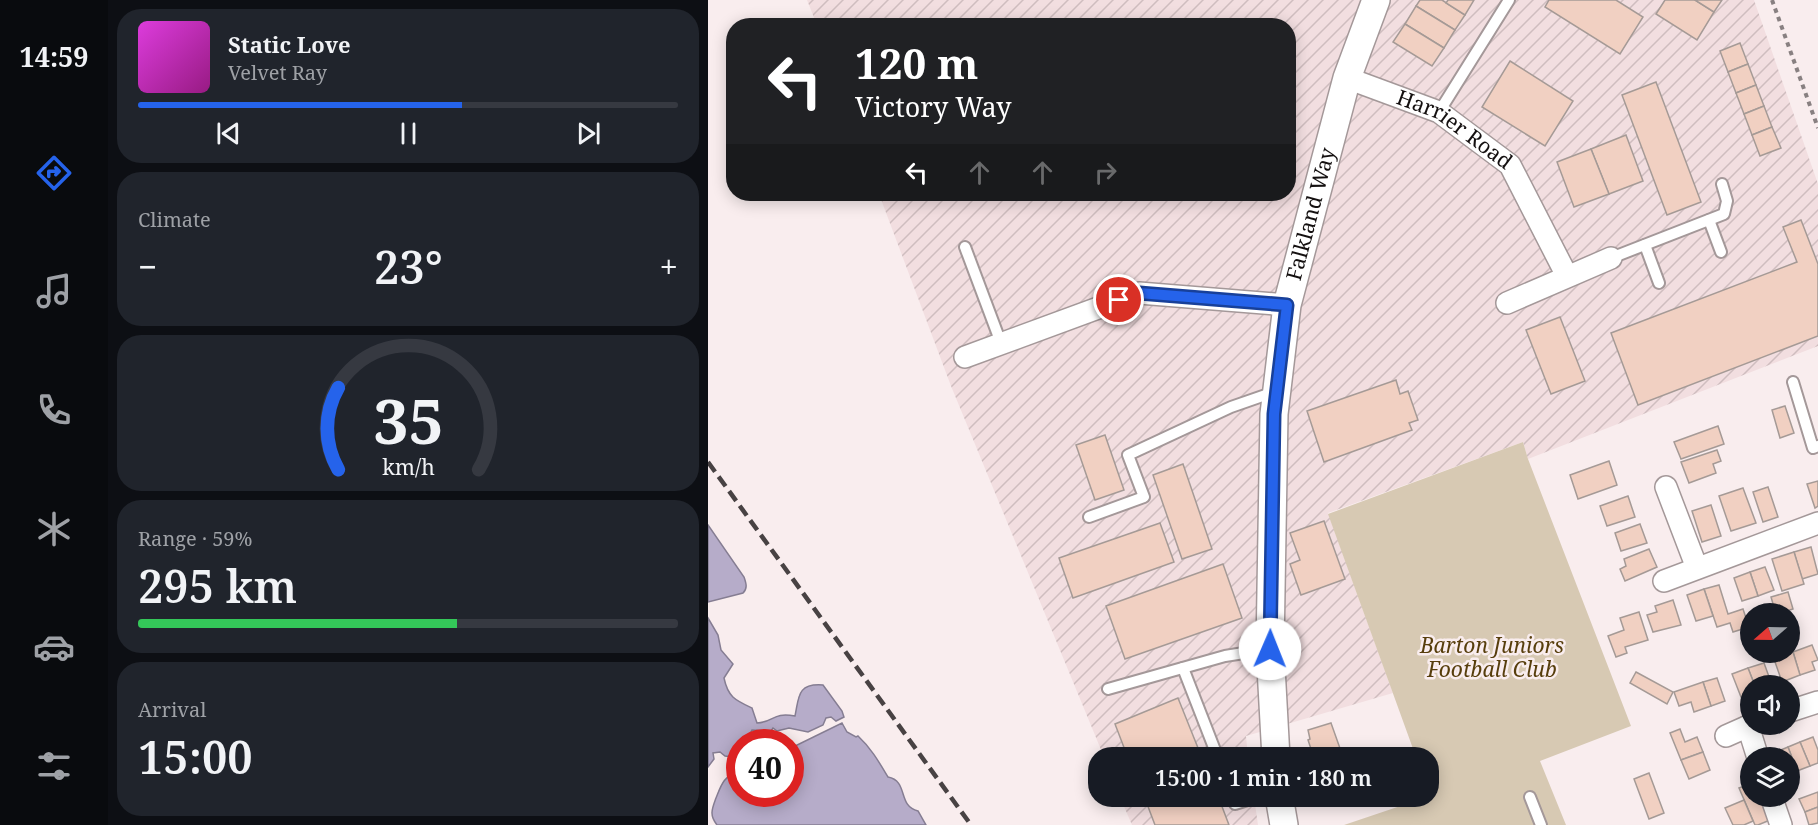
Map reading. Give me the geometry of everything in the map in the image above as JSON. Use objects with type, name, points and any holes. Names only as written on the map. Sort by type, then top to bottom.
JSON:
[{"type":"street","name":"Falkland Way","points":[[1275,747],[1270,649],[1274,414],[1287,305],[1347,78],[1376,0]]},
{"type":"street","name":"Harrier Road","points":[[1347,78],[1439,112],[1510,165],[1567,276]]},
{"type":"street","points":[[1507,303],[1611,258]]},
{"type":"street","points":[[964,357],[1139,293],[1287,305]]},
{"type":"street","points":[[1666,487],[1697,568]]},
{"type":"street","points":[[1664,581],[1818,523]]},
{"type":"street","points":[[1800,708],[1818,702]]},
{"type":"street","points":[[1726,736],[1740,730]]},
{"type":"street","points":[[1281,807],[1284,825]]},
{"type":"street","points":[[1775,807],[1781,825]]},
{"type":"lane","points":[[1439,112],[1509,0]]},
{"type":"lane","points":[[1611,258],[1724,214],[1727,201],[1722,184]]},
{"type":"lane","points":[[1709,220],[1721,252]]},
{"type":"lane","points":[[1645,245],[1659,283]]},
{"type":"lane","points":[[965,247],[1000,343]]},
{"type":"lane","points":[[1793,382],[1813,448],[1818,446]]},
{"type":"lane","points":[[1089,517],[1144,496],[1128,455],[1231,407],[1277,391]]},
{"type":"lane","points":[[1108,690],[1225,656],[1270,649]]},
{"type":"lane","points":[[1183,668],[1214,747]]},
{"type":"lane","points":[[1530,797],[1541,825]]},
{"type":"path","points":[[1772,0],[1818,128]]},
{"type":"shaded area","points":[[807,0],[1754,0],[1818,184],[1818,346],[1528,459],[1523,442],[1328,513],[1393,693],[1246,736],[1247,747],[1100,747],[951,386],[882,201],[1296,201],[1296,18],[814,18]]},
{"type":"shaded area","points":[[708,525],[744,577],[746,589],[743,593],[708,602]]},
{"type":"shaded area","points":[[708,618],[718,635],[721,650],[733,664],[724,678],[728,690],[737,700],[752,708],[757,723],[782,715],[795,716],[801,693],[808,686],[814,685],[823,685],[844,717],[836,721],[831,717],[826,718],[823,725],[808,732],[804,729],[789,728],[726,729],[726,756],[720,752],[713,753],[714,759],[708,767]]},
{"type":"shaded area","points":[[842,723],[847,732],[858,736],[867,745],[888,777],[899,783],[907,804],[918,811],[926,825],[717,825],[712,809],[726,778],[726,807],[804,807],[804,742]]},
{"type":"shaded area","points":[[1124,807],[1255,807],[1258,825],[1132,825]]},
{"type":"green space","name":"Barton Juniors Football Club","points":[[1523,442],[1631,726],[1540,761],[1566,825],[1344,825],[1397,807],[1439,807],[1439,747],[1412,747],[1328,514]]},
{"type":"building","points":[[1420,0],[1442,0],[1465,15],[1455,30],[1416,6]]},
{"type":"building","points":[[1448,0],[1474,0],[1465,15],[1446,3]]},
{"type":"building","points":[[1549,0],[1616,0],[1643,17],[1620,54],[1545,7]]},
{"type":"building","points":[[1665,0],[1695,0],[1714,12],[1697,40],[1656,14]]},
{"type":"building","points":[[1695,0],[1722,0],[1714,12]]},
{"type":"building","points":[[1416,6],[1455,30],[1444,48],[1405,24]]},
{"type":"building","points":[[1405,24],[1444,48],[1432,66],[1393,42]]},
{"type":"building","points":[[1740,43],[1748,64],[1728,72],[1720,51]]},
{"type":"building","points":[[1510,61],[1573,101],[1545,146],[1482,107]]},
{"type":"building","points":[[1748,64],[1756,85],[1736,93],[1728,72]]},
{"type":"building","points":[[1656,82],[1701,202],[1667,215],[1622,95]]},
{"type":"building","points":[[1756,85],[1764,106],[1744,114],[1736,93]]},
{"type":"building","points":[[1764,106],[1772,127],[1752,135],[1744,114]]},
{"type":"building","points":[[1772,127],[1781,148],[1760,156],[1752,135]]},
{"type":"building","points":[[1626,135],[1643,181],[1609,194],[1591,149]]},
{"type":"building","points":[[1591,149],[1609,194],[1574,207],[1557,162]]},
{"type":"building","points":[[1801,220],[1818,264],[1818,336],[1638,405],[1611,333],[1797,262],[1783,227]]},
{"type":"building","points":[[1560,317],[1585,381],[1551,394],[1526,330]]},
{"type":"building","points":[[1396,380],[1400,394],[1408,391],[1418,420],[1409,423],[1412,430],[1324,462],[1307,411]]},
{"type":"building","points":[[1785,406],[1794,433],[1780,438],[1772,410]]},
{"type":"building","points":[[1718,426],[1724,444],[1681,459],[1674,442]]},
{"type":"building","points":[[1105,435],[1124,490],[1095,500],[1076,445]]},
{"type":"building","points":[[1717,450],[1721,461],[1713,464],[1716,473],[1689,483],[1681,462]]},
{"type":"building","points":[[1609,461],[1617,485],[1578,499],[1570,475]]},
{"type":"building","points":[[1183,464],[1212,549],[1182,559],[1153,475]]},
{"type":"building","points":[[1818,481],[1818,506],[1815,508],[1807,484]]},
{"type":"building","points":[[1768,487],[1778,517],[1763,522],[1753,492]]},
{"type":"building","points":[[1743,488],[1756,523],[1731,531],[1719,496]]},
{"type":"building","points":[[1628,496],[1635,517],[1607,526],[1600,506]]},
{"type":"building","points":[[1711,505],[1721,536],[1702,542],[1692,511]]},
{"type":"building","points":[[1324,521],[1345,579],[1301,595],[1290,564],[1300,560],[1290,533]]},
{"type":"building","points":[[1160,523],[1174,562],[1073,598],[1059,558]]},
{"type":"building","points":[[1640,524],[1647,543],[1621,551],[1615,533]]},
{"type":"building","points":[[1811,547],[1818,574],[1802,579],[1794,552]]},
{"type":"building","points":[[1649,549],[1657,567],[1625,581],[1620,569],[1626,566],[1624,559]]},
{"type":"building","points":[[1794,552],[1804,584],[1782,591],[1772,559]]},
{"type":"building","points":[[1223,564],[1242,618],[1125,659],[1106,606]]},
{"type":"building","points":[[1765,567],[1774,590],[1758,596],[1750,572]]},
{"type":"building","points":[[1750,572],[1758,596],[1742,601],[1734,578]]},
{"type":"building","points":[[1719,585],[1728,614],[1740,610],[1740,630],[1733,632],[1730,623],[1717,627],[1704,589]]},
{"type":"building","points":[[1704,589],[1713,616],[1696,621],[1687,595]]},
{"type":"building","points":[[1788,592],[1791,603],[1773,603],[1771,597]]},
{"type":"building","points":[[1673,600],[1681,625],[1653,632],[1647,615],[1657,612],[1655,606]]},
{"type":"building","points":[[1639,612],[1648,640],[1625,647],[1627,653],[1616,657],[1608,636],[1624,630],[1620,618]]},
{"type":"building","points":[[1812,645],[1818,660],[1812,662],[1815,670],[1800,675],[1796,663],[1800,663],[1800,649]]},
{"type":"building","points":[[1764,663],[1768,675],[1751,675],[1748,668]]},
{"type":"building","points":[[1775,663],[1796,663],[1800,675],[1780,675]]},
{"type":"building","points":[[1748,668],[1751,675],[1740,675],[1740,694],[1732,674]]},
{"type":"building","points":[[1636,672],[1673,692],[1667,704],[1630,683]]},
{"type":"building","points":[[1717,678],[1725,701],[1711,706],[1703,682]]},
{"type":"building","points":[[1703,682],[1711,706],[1694,712],[1691,702],[1679,706],[1674,692]]},
{"type":"building","points":[[1178,698],[1198,747],[1124,747],[1115,724]]},
{"type":"building","points":[[1331,723],[1340,747],[1310,747],[1308,730]]},
{"type":"building","points":[[1680,729],[1685,742],[1697,737],[1703,752],[1681,760],[1670,733]]},
{"type":"building","points":[[1813,737],[1818,750],[1818,763],[1810,766],[1800,742]]},
{"type":"building","points":[[1800,742],[1810,766],[1800,770],[1800,747],[1788,747]]},
{"type":"building","points":[[1703,752],[1710,770],[1689,779],[1681,760]]},
{"type":"building","points":[[1649,773],[1664,813],[1649,819],[1634,779]]},
{"type":"building","points":[[1818,792],[1818,807],[1805,812],[1800,799]]},
{"type":"building","points":[[1740,802],[1740,807],[1747,807],[1753,821],[1744,825],[1733,825],[1725,808]]},
{"type":"building","points":[[1148,807],[1222,807],[1229,825],[1155,825]]},
{"type":"building","points":[[1747,807],[1765,807],[1770,820],[1755,825]]},
{"type":"building","points":[[1818,807],[1818,823],[1809,825],[1805,812]]},
{"type":"railway","points":[[708,462],[971,825]]},
{"type":"route","points":[[1119,300],[1139,293],[1287,305],[1274,414],[1270,649]]}]
